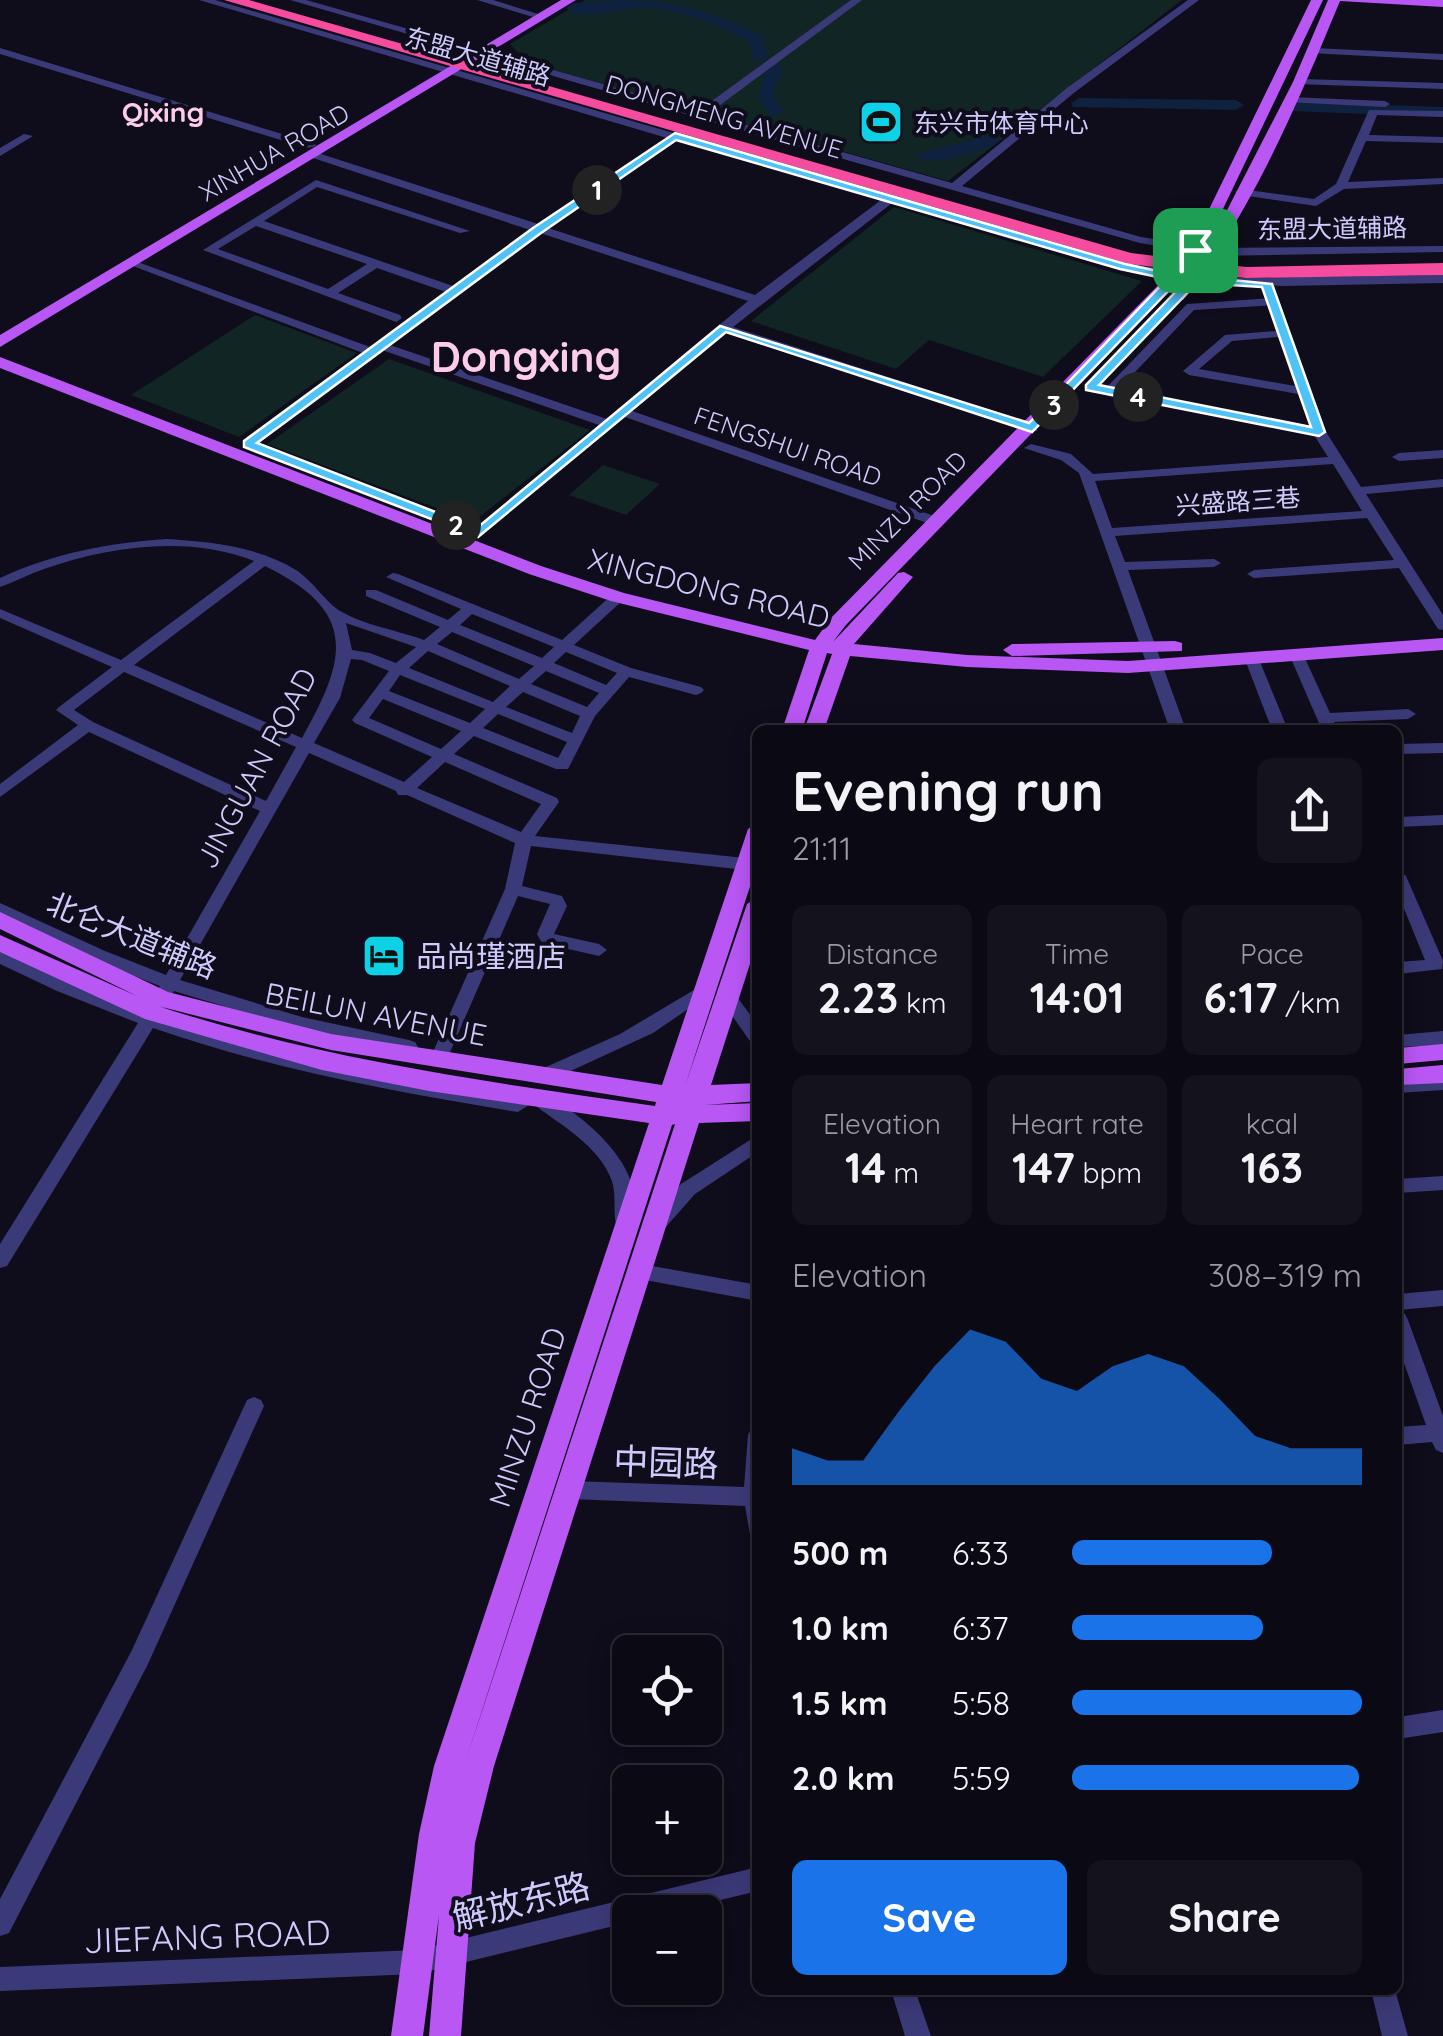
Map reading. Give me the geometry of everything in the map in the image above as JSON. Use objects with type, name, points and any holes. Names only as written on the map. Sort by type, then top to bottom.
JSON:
[{"type":"highway","name":"DONGMENG AVENUE","points":[[232,0],[696,118],[1056,221],[1194,265],[1389,255],[1443,258]]},
{"type":"highway","name":"DONGMENG AVENUE","points":[[267,0],[1110,253],[1266,275],[1443,270]]},
{"type":"main road","name":"XINHUA ROAD","points":[[462,61],[557,0]]},
{"type":"main road","name":"XINHUA ROAD","points":[[0,331],[570,0]]},
{"type":"main road","name":"MINZU ROAD","points":[[794,725],[834,642],[938,522],[1194,265],[1317,0]]},
{"type":"main road","name":"MINZU ROAD","points":[[815,725],[834,642],[1090,387],[1194,265],[1241,192],[1300,82],[1334,0]]},
{"type":"main road","points":[[1345,0],[1443,4]]},
{"type":"main road","name":"XINHUA ROAD","points":[[0,342],[313,150]]},
{"type":"main road","name":"XINGDONG ROAD","points":[[0,351],[478,534],[625,586],[834,642]]},
{"type":"main road","name":"XINGDONG ROAD","points":[[0,362],[536,570],[618,597],[834,642],[1046,667],[1443,628]]},
{"type":"main road","name":"XINGDONG ROAD","points":[[1150,656],[1251,657],[1443,644]]},
{"type":"main road","name":"MINZU ROAD","points":[[407,2036],[434,1834],[448,1766],[716,994],[752,845]]},
{"type":"main road","name":"MINZU ROAD","points":[[716,994],[752,917]]},
{"type":"main road","name":"BEILUN AVENUE","points":[[0,920],[158,1005],[331,1042],[439,1057],[536,1087]]},
{"type":"main road","name":"BEILUN AVENUE","points":[[0,944],[158,1005],[322,1061],[679,1106],[752,1112]]},
{"type":"main road","points":[[1402,1056],[1443,1052]]},
{"type":"main road","points":[[1402,1077],[1443,1074]]},
{"type":"main road","name":"BEILUN AVENUE","points":[[679,1106],[752,1093]]},
{"type":"main road","name":"MINZU ROAD","points":[[445,2036],[460,1843],[480,1766],[641,1272],[637,1229]]},
{"type":"street","name":"东盟大道辅路","points":[[204,0],[462,61]]},
{"type":"street","name":"东盟大道辅路","points":[[295,0],[675,136],[1124,267],[1194,265],[1266,284],[1443,279]]},
{"type":"street","points":[[482,0],[534,14]]},
{"type":"street","points":[[696,118],[857,0]]},
{"type":"street","points":[[954,187],[1071,90],[1194,0]]},
{"type":"street","points":[[0,51],[313,150],[758,300]]},
{"type":"street","points":[[1314,52],[1443,57]]},
{"type":"street","points":[[1300,82],[1443,86]]},
{"type":"street","points":[[1290,100],[1443,106]]},
{"type":"street","points":[[1241,192],[1316,203],[1341,186],[1373,112],[1443,114]]},
{"type":"street","points":[[696,118],[954,187],[1056,221]]},
{"type":"street","points":[[0,153],[28,136]]},
{"type":"street","points":[[248,444],[540,228],[675,136]]},
{"type":"street","points":[[1363,138],[1443,140]]},
{"type":"street","points":[[1341,186],[1443,182]]},
{"type":"street","points":[[396,318],[209,250],[316,183],[464,231]]},
{"type":"street","points":[[478,534],[758,300],[890,199]]},
{"type":"street","points":[[254,221],[456,291]]},
{"type":"street","points":[[1374,239],[1389,255]]},
{"type":"street","name":"东盟大道辅路","points":[[1389,255],[1443,249]]},
{"type":"street","points":[[131,263],[378,350],[610,424]]},
{"type":"street","points":[[328,294],[377,263]]},
{"type":"street","points":[[1266,284],[1319,432],[1443,628]]},
{"type":"street","points":[[1109,392],[1191,307],[1273,302]]},
{"type":"street","points":[[724,328],[1032,428]]},
{"type":"street","points":[[1285,333],[1235,336],[1214,347],[1189,371],[1302,390]]},
{"type":"street","points":[[1090,387],[1319,432]]},
{"type":"street","name":"FENGSHUI ROAD","points":[[623,412],[938,522]]},
{"type":"street","points":[[1030,448],[1077,463],[1087,478],[1176,725]]},
{"type":"street","points":[[1399,457],[1443,454]]},
{"type":"street","points":[[1087,478],[1337,460]]},
{"type":"street","points":[[1358,491],[1443,483]]},
{"type":"street","name":"兴盛路三巷","points":[[1107,532],[1373,514]]},
{"type":"street","points":[[0,583],[49,562],[124,546],[197,546],[265,560],[304,581],[336,615],[426,645],[589,714]]},
{"type":"street","points":[[265,560],[64,710],[88,725],[268,808]]},
{"type":"street","points":[[1118,566],[1214,562]]},
{"type":"street","points":[[1254,574],[1405,563]]},
{"type":"street","points":[[393,577],[626,671],[696,690]]},
{"type":"street","points":[[371,593],[606,690]]},
{"type":"street","points":[[404,791],[618,597]]},
{"type":"street","points":[[439,1057],[513,889],[524,840],[551,802],[360,720],[396,671],[471,608]]},
{"type":"street","points":[[0,613],[524,840],[745,864]]},
{"type":"street","name":"JINGUAN ROAD","points":[[0,1260],[158,1005],[332,698],[344,654],[336,615]]},
{"type":"street","points":[[344,654],[364,656],[576,740]]},
{"type":"street","points":[[1296,654],[1328,724],[1408,714]]},
{"type":"street","points":[[1251,657],[1278,725]]},
{"type":"street","points":[[378,692],[557,764],[565,763],[589,714],[626,671]]},
{"type":"street","points":[[0,792],[88,725]]},
{"type":"street","points":[[1402,749],[1443,748]]},
{"type":"street","points":[[1402,822],[1443,820]]},
{"type":"street","points":[[1402,885],[1439,965],[1402,968]]},
{"type":"street","points":[[513,889],[556,900],[558,906],[545,934],[548,939],[599,950]]},
{"type":"street","name":"北仑大道辅路","points":[[0,909],[68,944],[158,1005]]},
{"type":"street","points":[[0,957],[158,1005]]},
{"type":"street","points":[[752,1033],[716,994],[536,1087],[613,1164],[637,1229],[752,1146]]},
{"type":"street","points":[[1402,1041],[1443,1038]]},
{"type":"street","points":[[1402,1086],[1443,1083]]},
{"type":"street","points":[[1402,1186],[1443,1182]]},
{"type":"street","points":[[641,1272],[752,1291]]},
{"type":"street","points":[[1402,1302],[1443,1298]]},
{"type":"street","points":[[1402,1435],[1440,1428],[1406,1365]]},
{"type":"street","points":[[0,1924],[140,1657],[254,1406]]},
{"type":"street","name":"中园路","points":[[571,1490],[752,1497]]},
{"type":"street","points":[[1402,1727],[1443,1720]]},
{"type":"street","name":"解放东路","points":[[417,1962],[752,1880]]},
{"type":"street","name":"JIEFANG ROAD","points":[[0,1979],[417,1962]]},
{"type":"street","points":[[905,1995],[918,2036]]},
{"type":"street","points":[[1384,1995],[1395,2036]]},
{"type":"green space","name":"东兴市体育中心","points":[[585,0],[1182,0],[948,181],[527,63],[510,44]]},
{"type":"green space","points":[[894,207],[1142,281],[1043,377],[929,340],[896,369],[751,321]]},
{"type":"green space","points":[[255,315],[357,353],[239,437],[131,395]]},
{"type":"green space","points":[[389,359],[590,430],[473,522],[267,444]]},
{"type":"green space","points":[[603,465],[660,484],[626,515],[569,495]]},
{"type":"waterway","points":[[574,8],[636,3],[683,9],[757,40],[760,59]]},
{"type":"waterway","points":[[773,67],[775,74],[767,85],[766,98],[776,111]]},
{"type":"waterway","points":[[1079,103],[1236,105]]},
{"type":"waterway","points":[[1298,107],[1443,112]]},
{"type":"waterway","points":[[924,155],[947,154],[990,140]]},
{"type":"place","name":"东兴市体育中心","points":[[881,122]]},
{"type":"place","name":"品尚瑾酒店","points":[[384,956]]},
{"type":"district","name":"Qixing","points":[[163,111]]},
{"type":"district","name":"Dongxing","points":[[526,356]]},
{"type":"route","points":[[1195,250],[1175,278],[1124,267],[675,136],[537,230],[248,444],[478,534],[724,328],[1032,428],[1175,278],[1194,280],[1266,284],[1319,432],[1090,387],[1194,280],[1213,252],[1195,250]]}]
